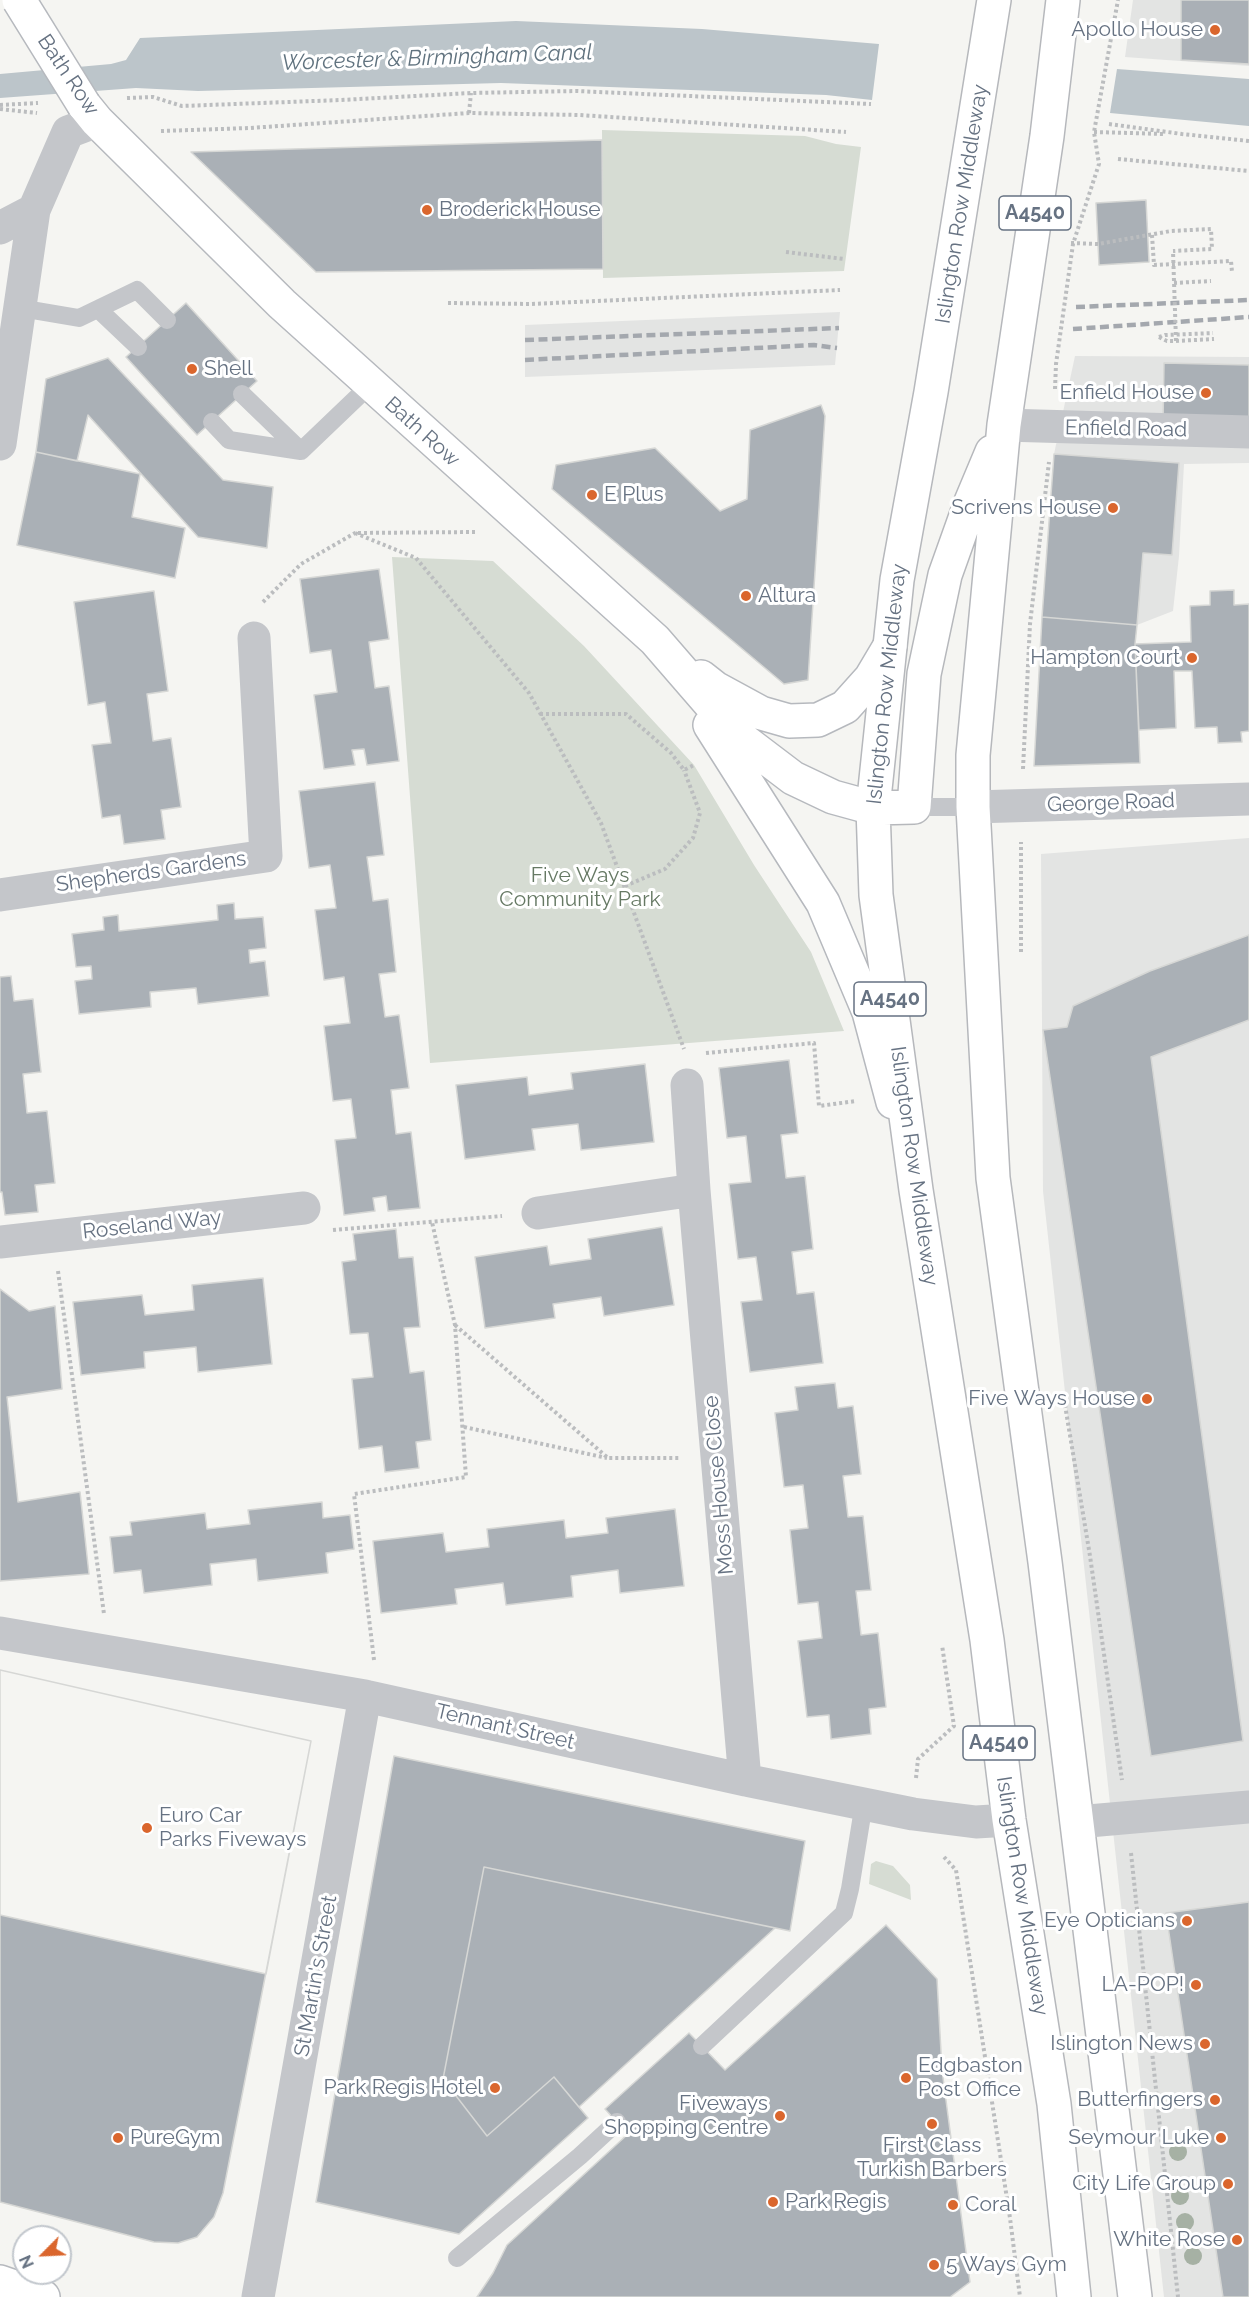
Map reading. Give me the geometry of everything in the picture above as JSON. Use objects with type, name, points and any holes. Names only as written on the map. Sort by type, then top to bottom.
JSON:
[{"type":"main road","name":"Bath Row","points":[[19,0],[100,108],[282,304],[655,640],[739,737],[793,778],[833,797],[873,808],[914,807]]},
{"type":"main road","name":"Islington Row Middleway","points":[[994,0],[931,392],[897,580],[873,808],[876,895],[916,1190],[987,1640],[1009,1820],[1054,2104],[1074,2297]]},
{"type":"main road","name":"A4540","points":[[1063,0],[1047,136],[1004,425],[973,755],[974,807],[993,1178],[1043,1551],[1135,2297]]},
{"type":"main road","points":[[914,807],[924,674],[945,575],[971,502],[1004,425]]},
{"type":"main road","points":[[655,640],[715,688],[761,713],[789,721],[818,720],[845,707],[872,678],[890,646]]},
{"type":"main road","points":[[655,640],[823,903],[869,1012],[916,1190]]},
{"type":"main road","points":[[0,2282],[43,2297]]},
{"type":"street","points":[[0,444],[34,210],[68,132],[100,108]]},
{"type":"street","points":[[0,228],[34,210]]},
{"type":"street","name":"Enfield Road","points":[[1004,425],[1249,432]]},
{"type":"street","name":"Shepherds Gardens","points":[[0,895],[266,856],[254,638]]},
{"type":"street","name":"George Road","points":[[974,807],[1249,799]]},
{"type":"street","name":"Moss House Close","points":[[685,1070],[746,1780]]},
{"type":"street","points":[[538,1213],[694,1190]]},
{"type":"street","name":"Roseland Way","points":[[0,1242],[304,1208]]},
{"type":"street","name":"Tennant Street","points":[[0,1633],[371,1697],[746,1780],[913,1814],[976,1822],[1009,1820]]},
{"type":"street","name":"St Martin's Street","points":[[258,2297],[371,1697]]},
{"type":"street","points":[[1077,1822],[1249,1807]]},
{"type":"lane","points":[[20,308],[79,318],[137,290],[167,320]]},
{"type":"lane","points":[[98,309],[138,347]]},
{"type":"lane","points":[[301,451],[370,385]]},
{"type":"lane","points":[[242,394],[301,451]]},
{"type":"lane","points":[[212,422],[229,440],[301,451]]},
{"type":"lane","points":[[914,807],[974,807]]},
{"type":"lane","points":[[702,2046],[844,1913],[864,1803]]},
{"type":"lane","points":[[457,2258],[580,2156],[617,2122]]},
{"type":"path","points":[[1020,958],[1021,806],[1030,624],[1053,428],[1056,364],[1073,244],[1099,164],[1094,132],[1118,0]]},
{"type":"path","points":[[100,108],[153,97],[182,106],[471,93],[576,92],[871,104]]},
{"type":"path","points":[[469,113],[471,93]]},
{"type":"path","points":[[0,107],[49,103]]},
{"type":"path","points":[[0,107],[40,113]]},
{"type":"path","points":[[159,131],[250,128],[469,113],[579,115],[846,132]]},
{"type":"path","points":[[1109,124],[1249,141]]},
{"type":"path","points":[[1094,132],[1182,134]]},
{"type":"path","points":[[1118,159],[1249,171]]},
{"type":"path","points":[[1032,239],[1073,244],[1098,244],[1171,231],[1211,229],[1212,249],[1173,251],[1176,341]]},
{"type":"path","points":[[1150,235],[1154,265],[1231,261],[1232,272]]},
{"type":"path","points":[[786,252],[844,259]]},
{"type":"path","points":[[1174,283],[1211,280]]},
{"type":"path","points":[[448,303],[531,304],[840,290]]},
{"type":"path","points":[[1166,335],[1214,336],[1176,341],[1159,338],[1166,335]]},
{"type":"path","points":[[254,638],[261,604],[282,581],[301,564],[355,533],[475,532]]},
{"type":"path","points":[[355,533],[416,558],[528,693],[601,823],[683,1044],[685,1070],[814,1043],[819,1106],[861,1100]]},
{"type":"path","points":[[540,714],[626,714],[671,753],[684,770],[700,813],[693,838],[665,869],[625,886]]},
{"type":"path","points":[[684,770],[701,759]]},
{"type":"path","points":[[329,1230],[538,1213]]},
{"type":"path","points":[[371,1697],[354,1494],[466,1477],[455,1325],[432,1222]]},
{"type":"path","points":[[54,1236],[109,1650]]},
{"type":"path","points":[[455,1325],[608,1458]]},
{"type":"path","points":[[1062,1392],[1090,1556],[1128,1817],[1178,2297]]},
{"type":"path","points":[[464,1427],[608,1458],[717,1458]]},
{"type":"path","points":[[913,1814],[918,1759],[954,1726],[942,1645]]},
{"type":"path","points":[[940,1855],[947,1859],[956,1870],[1020,2296]]},
{"type":"shaded area","points":[[1133,0],[1249,0],[1249,66],[1125,57]]},
{"type":"shaded area","points":[[840,312],[835,365],[525,377],[525,325]]},
{"type":"shaded area","points":[[1075,356],[1249,357],[1249,463],[1184,464],[1179,556],[1173,611],[1137,625],[1042,617],[1054,454]]},
{"type":"shaded area","points":[[1249,838],[1249,2297],[1164,2297],[1043,1191],[1041,854]]},
{"type":"green space","points":[[602,130],[805,136],[836,144],[861,147],[844,271],[603,278]]},
{"type":"green space","name":"Five Ways Community Park","points":[[392,557],[493,561],[584,646],[694,765],[754,865],[811,952],[844,1031],[430,1063]]},
{"type":"green space","points":[[876,1861],[893,1866],[910,1885],[911,1900],[869,1884],[871,1864]]},
{"type":"water","name":"Worcester & Birmingham Canal","points":[[516,21],[702,29],[879,44],[872,100],[826,95],[501,83],[198,91],[136,88],[0,98],[0,74],[111,64],[126,60],[140,38]]},
{"type":"water","points":[[1117,69],[1249,79],[1249,126],[1110,113]]},
{"type":"building","name":"Apollo House","points":[[1181,0],[1249,0],[1249,64],[1181,60]]},
{"type":"building","name":"Broderick House","points":[[602,140],[603,269],[316,272],[191,152]]},
{"type":"building","points":[[1146,200],[1149,262],[1099,265],[1096,203]]},
{"type":"building","name":"Shell","points":[[186,303],[257,381],[197,435],[126,357]]},
{"type":"building","points":[[108,358],[223,480],[273,487],[267,548],[198,537],[88,415],[77,461],[36,452],[46,379]]},
{"type":"building","name":"Enfield House","points":[[1164,363],[1249,365],[1249,424],[1163,422]]},
{"type":"building","name":"Altura","points":[[821,405],[825,416],[808,680],[784,684],[552,489],[556,465],[655,448],[720,511],[747,499],[750,430]]},
{"type":"building","points":[[36,452],[140,474],[132,517],[185,528],[175,578],[17,545]]},
{"type":"building","name":"Scrivens House","points":[[1054,454],[1179,463],[1172,555],[1143,553],[1137,625],[1042,617]]},
{"type":"building","points":[[379,569],[389,639],[369,642],[375,688],[389,686],[399,761],[367,765],[364,749],[352,750],[355,765],[324,769],[314,695],[337,692],[331,650],[310,653],[300,579]]},
{"type":"building","name":"Hampton Court","points":[[1234,590],[1234,605],[1249,604],[1249,731],[1241,732],[1242,742],[1218,743],[1217,727],[1195,728],[1192,671],[1174,671],[1176,728],[1139,730],[1135,644],[1191,642],[1190,606],[1210,605],[1210,591]]},
{"type":"building","points":[[154,591],[168,691],[147,694],[153,741],[171,738],[181,807],[161,810],[165,839],[124,844],[120,815],[102,818],[92,745],[111,743],[105,702],[88,705],[74,602]]},
{"type":"building","points":[[1042,617],[1137,625],[1135,644],[1140,763],[1034,766]]},
{"type":"building","points":[[375,782],[384,855],[367,857],[373,901],[388,899],[396,972],[379,974],[385,1017],[399,1015],[409,1088],[391,1090],[396,1134],[411,1132],[420,1208],[388,1211],[386,1196],[373,1198],[375,1211],[344,1215],[335,1140],[356,1138],[351,1099],[333,1101],[324,1026],[350,1023],[344,977],[324,980],[315,910],[336,908],[330,865],[309,868],[299,791]]},
{"type":"building","points":[[234,903],[235,919],[263,917],[266,948],[249,950],[250,963],[265,961],[269,996],[198,1004],[196,988],[150,992],[151,1007],[79,1014],[75,981],[92,979],[91,966],[76,967],[72,934],[104,930],[103,917],[118,915],[119,931],[218,920],[217,905]]},
{"type":"building","name":"Five Ways House","points":[[1249,935],[1249,1020],[1151,1057],[1243,1741],[1151,1756],[1043,1030],[1067,1027],[1073,1006],[1150,971]]},
{"type":"building","points":[[11,976],[14,1001],[33,999],[41,1072],[23,1074],[27,1113],[47,1111],[55,1183],[35,1185],[38,1212],[5,1215],[2,1192],[0,1192],[0,977]]},
{"type":"building","points":[[789,1060],[798,1133],[781,1135],[786,1178],[805,1176],[813,1249],[792,1252],[797,1294],[814,1292],[823,1363],[750,1372],[741,1302],[762,1300],[756,1257],[738,1259],[729,1184],[751,1182],[746,1136],[727,1138],[719,1068]]},
{"type":"building","points":[[645,1064],[654,1142],[581,1150],[578,1124],[532,1129],[535,1150],[465,1159],[456,1085],[527,1077],[529,1095],[573,1089],[571,1073]]},
{"type":"building","points":[[662,1227],[674,1305],[604,1316],[601,1297],[553,1304],[555,1318],[485,1328],[475,1257],[547,1246],[550,1265],[591,1259],[588,1239]]},
{"type":"building","points":[[396,1229],[399,1258],[413,1257],[420,1327],[404,1328],[410,1373],[424,1371],[431,1440],[416,1442],[419,1468],[385,1472],[382,1446],[359,1449],[352,1379],[373,1377],[368,1333],[350,1334],[342,1262],[356,1260],[353,1234]]},
{"type":"building","points":[[263,1278],[272,1364],[198,1372],[196,1347],[144,1352],[145,1368],[81,1375],[73,1302],[142,1295],[145,1315],[194,1310],[192,1285]]},
{"type":"building","points":[[0,1289],[29,1311],[55,1306],[62,1389],[7,1397],[18,1502],[80,1492],[89,1574],[0,1581]]},
{"type":"building","points":[[835,1383],[838,1408],[853,1406],[861,1474],[843,1476],[848,1517],[863,1516],[871,1590],[856,1591],[861,1635],[878,1633],[886,1707],[869,1709],[871,1734],[831,1739],[829,1715],[807,1717],[798,1641],[822,1638],[818,1602],[798,1604],[790,1530],[808,1528],[803,1485],[784,1487],[775,1413],[798,1410],[795,1387]]},
{"type":"building","points":[[322,1502],[323,1518],[350,1515],[354,1549],[326,1553],[328,1573],[258,1581],[256,1559],[210,1564],[212,1585],[144,1593],[141,1570],[114,1573],[110,1537],[132,1535],[130,1522],[205,1513],[207,1529],[250,1524],[248,1510]]},
{"type":"building","points":[[675,1509],[684,1586],[620,1593],[618,1570],[571,1576],[573,1597],[506,1605],[503,1583],[455,1589],[457,1604],[381,1613],[373,1541],[443,1533],[446,1552],[489,1547],[487,1529],[564,1520],[566,1538],[608,1533],[606,1518]]},
{"type":"building","points":[[0,1670],[311,1741],[223,2193],[214,2217],[197,2237],[178,2243],[154,2242],[0,2202]]},
{"type":"building","name":"Euro Car Parks Fiveways","points":[[0,1670],[311,1741],[266,1974],[0,1915]]},
{"type":"building","points":[[394,1756],[805,1841],[790,1931],[484,1867],[443,2079],[487,2136],[554,2077],[588,2118],[459,2234],[316,2202]]},
{"type":"building","points":[[484,1867],[775,1928],[579,2107],[554,2077],[487,2136],[443,2079]]},
{"type":"building","points":[[1249,1902],[1249,2297],[1223,2297],[1166,1913]]},
{"type":"building","name":"Fiveways Shopping Centre","points":[[886,1925],[937,1979],[942,2070],[970,2282],[950,2297],[477,2297],[493,2273],[507,2245],[628,2134],[605,2109],[689,2033],[725,2070]]},
{"type":"railway","points":[[1076,307],[1249,300]]},
{"type":"railway","points":[[1073,329],[1249,317]]},
{"type":"railway","points":[[525,340],[839,328]]},
{"type":"railway","points":[[525,360],[814,345],[837,348]]},
{"type":"place","name":"Apollo House","points":[[1215,30]]},
{"type":"place","name":"Broderick House","points":[[427,210]]},
{"type":"place","name":"Shell","points":[[192,369]]},
{"type":"place","name":"Enfield House","points":[[1206,393]]},
{"type":"place","name":"E Plus","points":[[592,495]]},
{"type":"place","name":"Scrivens House","points":[[1113,508]]},
{"type":"place","name":"Altura","points":[[746,596]]},
{"type":"place","name":"Hampton Court","points":[[1192,658]]},
{"type":"place","name":"Five Ways House","points":[[1147,1399]]},
{"type":"place","name":"Euro Car Parks Fiveways","points":[[147,1828]]},
{"type":"place","name":"Eye Opticians","points":[[1187,1921]]},
{"type":"place","name":"LA-POP!","points":[[1196,1985]]},
{"type":"place","name":"Islington News","points":[[1205,2044]]},
{"type":"place","name":"Edgbaston Post Office","points":[[906,2078]]},
{"type":"place","name":"Park Regis Hotel","points":[[495,2088]]},
{"type":"place","name":"Butterfingers","points":[[1215,2100]]},
{"type":"place","name":"Fiveways Shopping Centre","points":[[780,2116]]},
{"type":"place","name":"First Class Turkish Barbers","points":[[932,2124]]},
{"type":"place","name":"PureGym","points":[[118,2138]]},
{"type":"place","name":"Seymour Luke","points":[[1221,2138]]},
{"type":"place","name":"City Life Group","points":[[1228,2184]]},
{"type":"place","name":"Park Regis","points":[[773,2202]]},
{"type":"place","name":"Coral","points":[[953,2205]]},
{"type":"place","name":"White Rose","points":[[1237,2240]]},
{"type":"place","name":"5 Ways Gym","points":[[934,2265]]}]
